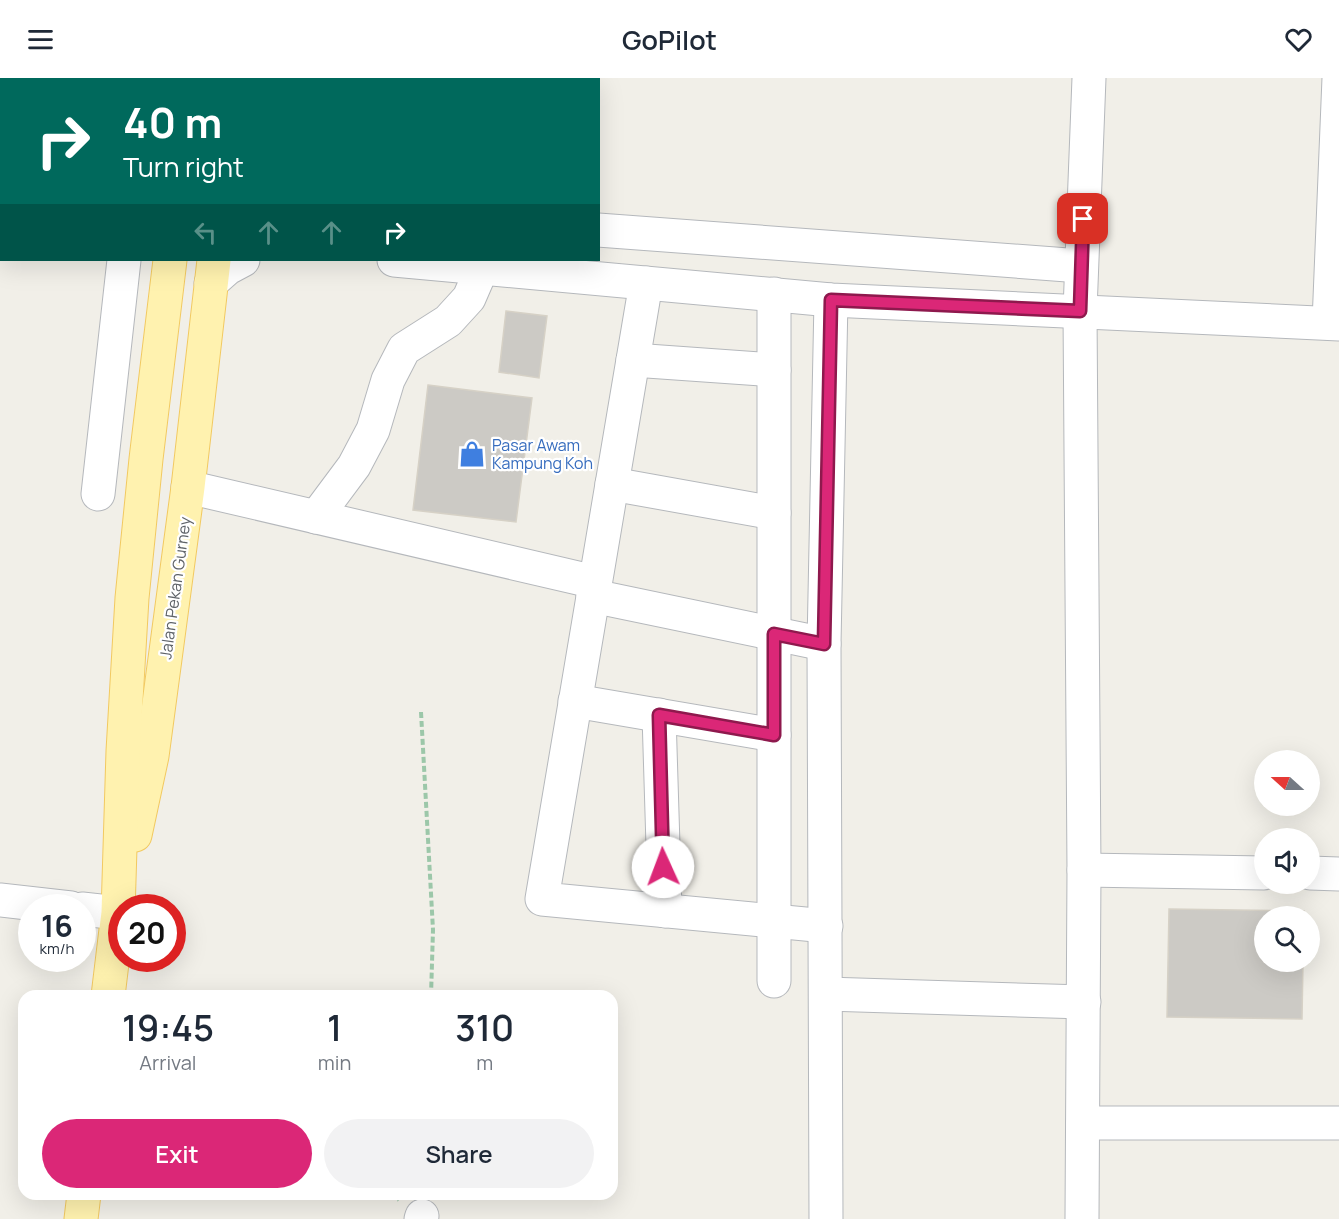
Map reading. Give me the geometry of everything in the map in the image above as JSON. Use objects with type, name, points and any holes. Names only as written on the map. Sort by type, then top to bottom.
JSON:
[{"type":"main road","name":"Jalan Pekan Gurney","points":[[119,894],[123,751],[130,634],[146,459],[170,261]]},
{"type":"main road","name":"Jalan Pekan Gurney","points":[[122,894],[152,756],[189,476],[212,271]]},
{"type":"main road","points":[[146,459],[155,469],[168,474],[179,473],[189,476]]},
{"type":"main road","name":"Jalan Pekan Gurney","points":[[109,990],[111,972]]},
{"type":"main road","points":[[81,1219],[83,1200]]},
{"type":"street","points":[[1082,1219],[1084,870],[1080,311],[1089,78]]},
{"type":"street","points":[[405,261],[482,268],[526,266],[646,283],[831,300],[1334,323],[1339,79]]},
{"type":"street","points":[[600,230],[1081,266]]},
{"type":"street","points":[[98,494],[124,261]]},
{"type":"street","points":[[212,271],[228,268],[241,261]]},
{"type":"street","points":[[316,517],[354,466],[373,430],[388,380],[404,349],[448,321],[469,298],[482,268]]},
{"type":"street","points":[[646,283],[542,899],[826,926]]},
{"type":"street","points":[[774,294],[774,981]]},
{"type":"street","points":[[826,1219],[824,644],[831,300]]},
{"type":"street","points":[[633,360],[774,370]]},
{"type":"street","points":[[189,476],[316,517],[594,589],[774,634],[824,644]]},
{"type":"street","points":[[612,484],[774,513]]},
{"type":"street","points":[[575,700],[774,735]]},
{"type":"street","points":[[659,715],[665,911]]},
{"type":"street","points":[[1084,870],[1254,873]]},
{"type":"street","points":[[1320,873],[1339,874]]},
{"type":"street","points":[[0,900],[18,902]]},
{"type":"street","points":[[826,994],[1084,1002]]},
{"type":"street","points":[[1083,1123],[1339,1123]]},
{"type":"path","points":[[422,712],[433,930],[430,990]]},
{"type":"building","points":[[506,311],[547,316],[539,378],[499,372]]},
{"type":"building","name":"Pasar Awam Kampung Koh","points":[[428,385],[532,398],[516,522],[413,510]]},
{"type":"building","points":[[1169,909],[1254,910],[1254,972],[1303,972],[1302,1019],[1167,1017]]},
{"type":"place","name":"Pasar Awam Kampung Koh","points":[[472,454]]},
{"type":"route","points":[[663,867],[659,715],[774,735],[774,634],[824,644],[831,300],[1080,311],[1083,219]]}]
